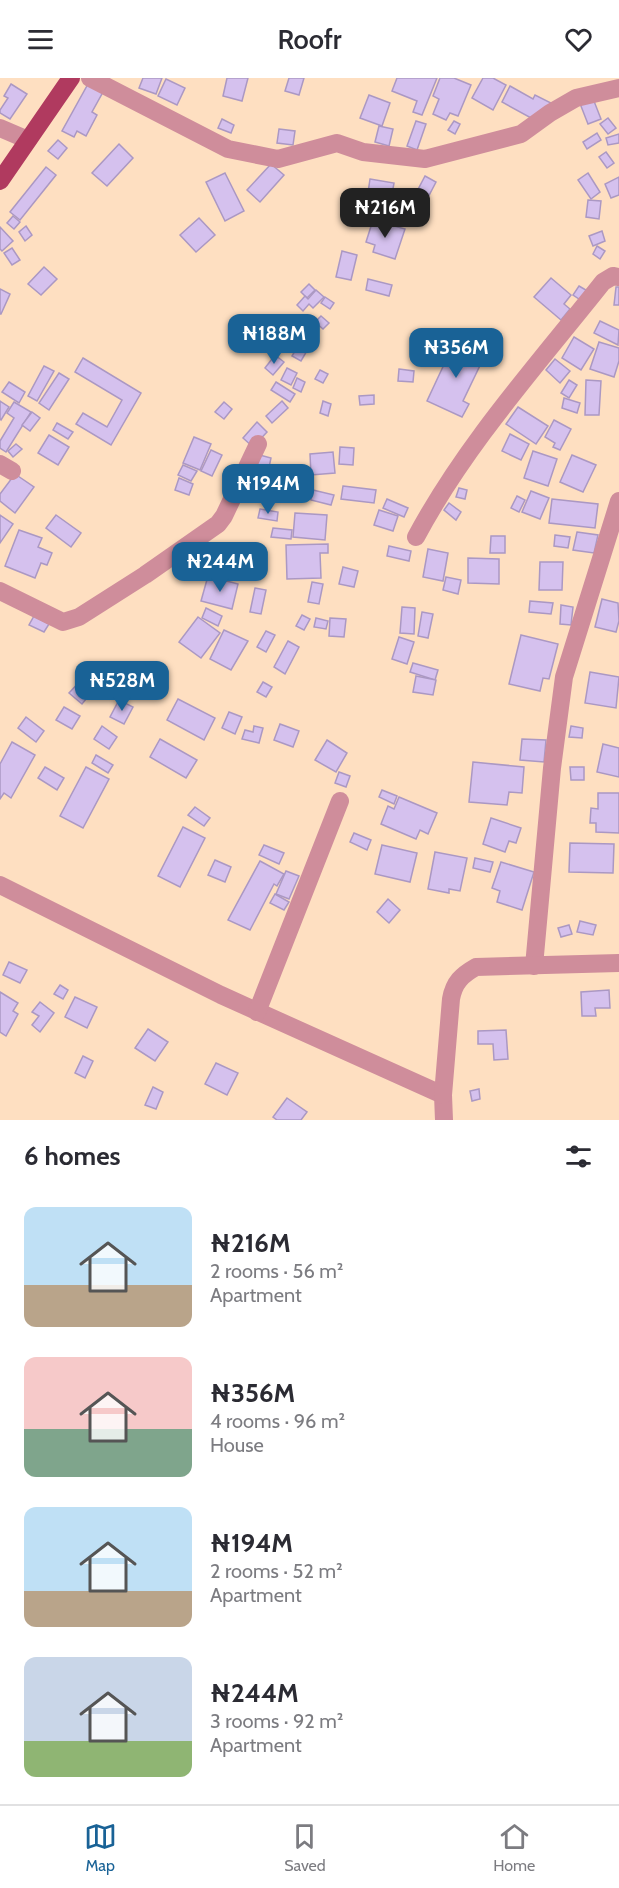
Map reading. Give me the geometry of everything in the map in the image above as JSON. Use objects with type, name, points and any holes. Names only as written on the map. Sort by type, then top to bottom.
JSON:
[{"type":"main road","points":[[0,181],[71,78]]},
{"type":"street","points":[[90,78],[228,149],[278,159],[338,143],[363,152],[425,159],[521,134],[550,112],[576,98],[619,88]]},
{"type":"street","points":[[0,128],[28,140]]},
{"type":"street","points":[[416,537],[434,503],[463,459],[603,282],[613,276],[619,277]]},
{"type":"street","points":[[0,591],[63,622],[79,617],[218,524],[258,444]]},
{"type":"street","points":[[534,966],[552,768],[564,677],[619,501]]},
{"type":"street","points":[[257,1012],[340,801]]},
{"type":"street","points":[[0,885],[257,1012],[443,1095]]},
{"type":"street","points":[[444,1120],[443,1095],[451,999],[457,982],[476,967],[619,963]]},
{"type":"building","points":[[143,78],[162,78],[156,94],[139,88]]},
{"type":"building","points":[[227,78],[248,78],[242,101],[223,96]]},
{"type":"building","points":[[289,78],[304,78],[299,95],[285,91]]},
{"type":"building","points":[[397,78],[437,78],[422,115],[413,112],[417,101],[392,91]]},
{"type":"building","points":[[440,78],[454,78],[471,85],[458,116],[450,113],[446,120],[433,114],[439,99],[433,96]]},
{"type":"building","points":[[483,78],[493,78],[506,85],[493,110],[472,98]]},
{"type":"building","points":[[166,79],[185,88],[177,105],[158,96]]},
{"type":"building","points":[[11,84],[27,94],[10,119],[0,113],[0,110],[8,98],[4,96]]},
{"type":"building","points":[[88,84],[103,92],[92,112],[97,115],[86,136],[77,131],[74,137],[62,131]]},
{"type":"building","points":[[510,86],[533,99],[535,95],[553,104],[542,124],[502,102]]},
{"type":"building","points":[[369,95],[390,103],[382,126],[360,118]]},
{"type":"building","points":[[592,96],[601,119],[588,124],[579,101]]},
{"type":"building","points":[[608,118],[616,128],[608,134],[600,124]]},
{"type":"building","points":[[222,119],[234,125],[231,133],[218,128]]},
{"type":"building","points":[[416,121],[426,124],[417,150],[407,146]]},
{"type":"building","points":[[454,121],[460,124],[455,134],[448,130]]},
{"type":"building","points":[[379,126],[393,129],[389,146],[375,142]]},
{"type":"building","points":[[279,129],[295,131],[293,145],[277,143]]},
{"type":"building","points":[[597,133],[601,140],[587,149],[583,142]]},
{"type":"building","points":[[619,134],[619,143],[608,145],[606,138]]},
{"type":"building","points":[[58,140],[67,148],[58,159],[48,151]]},
{"type":"building","points":[[119,144],[133,158],[107,186],[92,173]]},
{"type":"building","points":[[606,152],[614,163],[607,168],[599,157]]},
{"type":"building","points":[[271,164],[284,175],[260,202],[247,190]]},
{"type":"building","points":[[46,167],[56,175],[20,220],[10,212]]},
{"type":"building","points":[[225,173],[244,211],[225,221],[206,182]]},
{"type":"building","points":[[588,173],[600,192],[591,199],[578,180]]},
{"type":"building","points":[[425,176],[436,182],[424,205],[413,199]]},
{"type":"building","points":[[619,177],[619,195],[611,198],[605,184]]},
{"type":"building","points":[[370,179],[394,183],[388,217],[365,213]]},
{"type":"building","points":[[588,200],[601,201],[599,219],[586,217]]},
{"type":"building","points":[[13,216],[20,222],[14,229],[7,223]]},
{"type":"building","points":[[199,218],[215,235],[196,252],[180,235]]},
{"type":"building","points":[[373,220],[405,229],[395,259],[373,252],[375,245],[366,242]]},
{"type":"building","points":[[26,226],[32,235],[25,241],[19,232]]},
{"type":"building","points":[[0,227],[13,241],[2,251],[0,249]]},
{"type":"building","points":[[602,231],[605,241],[593,246],[589,236]]},
{"type":"building","points":[[597,246],[605,251],[600,259],[593,254]]},
{"type":"building","points":[[12,248],[20,260],[12,265],[4,253]]},
{"type":"building","points":[[342,251],[357,255],[351,280],[336,277]]},
{"type":"building","points":[[44,267],[57,279],[41,295],[28,284]]},
{"type":"building","points":[[551,278],[571,295],[564,304],[570,309],[561,320],[534,297]]},
{"type":"building","points":[[368,279],[392,285],[389,296],[366,290]]},
{"type":"building","points":[[309,284],[315,290],[307,298],[301,292]]},
{"type":"building","points":[[579,286],[591,293],[585,303],[573,295]]},
{"type":"building","points":[[616,287],[619,287],[619,305],[614,305]]},
{"type":"building","points":[[0,289],[10,294],[1,314],[0,314]]},
{"type":"building","points":[[316,290],[324,297],[313,308],[309,304],[303,311],[297,305],[305,296],[308,299]]},
{"type":"building","points":[[325,297],[334,303],[330,309],[321,303]]},
{"type":"building","points":[[321,316],[329,323],[323,329],[315,322]]},
{"type":"building","points":[[600,321],[619,330],[618,345],[594,333]]},
{"type":"building","points":[[574,337],[594,349],[581,370],[562,358]]},
{"type":"building","points":[[455,341],[485,355],[463,401],[469,404],[462,417],[427,401]]},
{"type":"building","points":[[599,342],[619,348],[619,361],[614,377],[590,369]]},
{"type":"building","points":[[299,344],[308,349],[301,361],[292,356]]},
{"type":"building","points":[[275,355],[284,362],[273,375],[265,368]]},
{"type":"building","points":[[83,358],[141,393],[111,445],[76,424],[83,413],[107,427],[122,400],[75,372]]},
{"type":"building","points":[[555,359],[570,371],[560,383],[546,370]]},
{"type":"building","points":[[44,366],[54,371],[37,401],[28,396]]},
{"type":"building","points":[[287,368],[297,373],[291,385],[281,380]]},
{"type":"building","points":[[399,369],[414,371],[413,382],[398,381]]},
{"type":"building","points":[[320,370],[328,374],[323,383],[315,379]]},
{"type":"building","points":[[59,373],[69,379],[49,410],[39,403]]},
{"type":"building","points":[[297,378],[305,382],[301,392],[293,388]]},
{"type":"building","points":[[569,380],[577,385],[569,398],[561,393]]},
{"type":"building","points":[[586,380],[601,381],[599,415],[585,415]]},
{"type":"building","points":[[9,382],[25,392],[19,403],[2,392]]},
{"type":"building","points":[[276,382],[295,394],[290,402],[271,390]]},
{"type":"building","points":[[374,395],[374,404],[360,405],[359,396]]},
{"type":"building","points":[[564,398],[580,403],[577,413],[562,408]]},
{"type":"building","points":[[0,401],[9,407],[1,420],[0,419]]},
{"type":"building","points":[[282,401],[288,408],[272,423],[266,416]]},
{"type":"building","points":[[323,401],[331,404],[328,416],[320,413]]},
{"type":"building","points":[[14,402],[31,412],[6,452],[0,448],[0,441],[14,418],[7,413]]},
{"type":"building","points":[[224,402],[232,409],[224,419],[215,412]]},
{"type":"building","points":[[518,407],[548,426],[536,444],[506,424]]},
{"type":"building","points":[[32,412],[40,418],[30,431],[22,425]]},
{"type":"building","points":[[554,420],[571,429],[560,450],[553,447],[555,443],[545,437]]},
{"type":"building","points":[[257,422],[267,432],[253,447],[243,438]]},
{"type":"building","points":[[57,423],[73,432],[68,439],[53,430]]},
{"type":"building","points":[[510,434],[529,444],[521,460],[502,451]]},
{"type":"building","points":[[49,435],[69,447],[58,465],[38,453]]},
{"type":"building","points":[[194,437],[211,444],[200,470],[183,463]]},
{"type":"building","points":[[16,444],[22,449],[13,457],[8,451]]},
{"type":"building","points":[[340,447],[354,448],[353,465],[339,464]]},
{"type":"building","points":[[211,450],[222,455],[212,476],[201,471]]},
{"type":"building","points":[[533,451],[557,459],[548,486],[524,478]]},
{"type":"building","points":[[333,452],[335,473],[311,475],[310,454]]},
{"type":"building","points":[[256,454],[271,458],[266,481],[251,477]]},
{"type":"building","points":[[572,455],[596,465],[583,492],[560,482]]},
{"type":"building","points":[[183,465],[197,471],[191,481],[178,475]]},
{"type":"building","points":[[15,474],[34,487],[15,513],[0,501],[0,494]]},
{"type":"building","points":[[179,478],[193,484],[189,495],[175,490]]},
{"type":"building","points":[[343,486],[376,490],[374,503],[341,499]]},
{"type":"building","points":[[459,488],[467,490],[465,499],[456,497]]},
{"type":"building","points":[[313,490],[334,495],[331,505],[311,500]]},
{"type":"building","points":[[531,491],[549,498],[540,519],[522,512]]},
{"type":"building","points":[[517,496],[525,500],[519,512],[511,508]]},
{"type":"building","points":[[387,499],[408,508],[404,517],[383,508]]},
{"type":"building","points":[[552,499],[598,504],[595,528],[549,523]]},
{"type":"building","points":[[449,503],[461,512],[456,520],[444,510]]},
{"type":"building","points":[[260,509],[278,512],[277,521],[258,518]]},
{"type":"building","points":[[379,510],[398,516],[393,531],[374,525]]},
{"type":"building","points":[[295,513],[327,515],[325,540],[293,537]]},
{"type":"building","points":[[0,515],[13,524],[0,543]]},
{"type":"building","points":[[56,515],[81,533],[71,547],[46,528]]},
{"type":"building","points":[[273,528],[292,530],[291,539],[271,537]]},
{"type":"building","points":[[19,530],[42,538],[38,547],[52,553],[47,565],[41,563],[35,578],[5,566]]},
{"type":"building","points":[[577,532],[598,535],[594,553],[573,550]]},
{"type":"building","points":[[555,535],[570,537],[568,548],[554,546]]},
{"type":"building","points":[[491,536],[505,536],[505,553],[490,553]]},
{"type":"building","points":[[328,544],[328,553],[320,553],[321,578],[287,579],[286,545]]},
{"type":"building","points":[[389,546],[411,551],[409,561],[387,556]]},
{"type":"building","points":[[428,549],[448,553],[443,581],[423,577]]},
{"type":"building","points":[[468,558],[499,559],[499,584],[468,583]]},
{"type":"building","points":[[540,562],[563,562],[562,590],[539,590]]},
{"type":"building","points":[[343,567],[358,571],[354,587],[339,584]]},
{"type":"building","points":[[208,576],[238,584],[232,609],[201,601]]},
{"type":"building","points":[[446,577],[461,580],[458,594],[443,590]]},
{"type":"building","points":[[312,582],[323,584],[319,604],[308,602]]},
{"type":"building","points":[[255,588],[266,590],[261,614],[250,612]]},
{"type":"building","points":[[602,599],[618,603],[619,621],[616,632],[595,627]]},
{"type":"building","points":[[530,601],[553,603],[551,614],[529,612]]},
{"type":"building","points":[[561,605],[573,607],[571,625],[560,624]]},
{"type":"building","points":[[402,607],[415,608],[414,634],[400,633]]},
{"type":"building","points":[[206,608],[222,616],[218,626],[202,618]]},
{"type":"building","points":[[422,612],[433,614],[428,638],[418,636]]},
{"type":"building","points":[[302,615],[310,619],[304,630],[296,626]]},
{"type":"building","points":[[34,616],[49,624],[44,632],[29,625]]},
{"type":"building","points":[[198,617],[220,633],[201,658],[179,642]]},
{"type":"building","points":[[316,618],[328,621],[326,629],[314,627]]},
{"type":"building","points":[[330,618],[346,619],[344,637],[329,636]]},
{"type":"building","points":[[224,630],[248,641],[231,670],[210,659]]},
{"type":"building","points":[[266,631],[275,635],[266,652],[257,647]]},
{"type":"building","points":[[521,635],[558,644],[549,679],[543,678],[540,691],[509,684]]},
{"type":"building","points":[[399,637],[414,642],[407,664],[392,659]]},
{"type":"building","points":[[288,641],[299,647],[285,674],[274,667]]},
{"type":"building","points":[[413,663],[438,670],[435,680],[410,672]]},
{"type":"building","points":[[135,668],[150,679],[138,695],[122,684]]},
{"type":"building","points":[[590,672],[619,677],[616,708],[585,703]]},
{"type":"building","points":[[416,676],[436,680],[433,695],[413,692]]},
{"type":"building","points":[[83,678],[95,688],[82,704],[69,693]]},
{"type":"building","points":[[263,682],[272,687],[266,697],[257,692]]},
{"type":"building","points":[[178,699],[215,718],[204,740],[167,720]]},
{"type":"building","points":[[119,700],[133,707],[124,724],[110,717]]},
{"type":"building","points":[[64,707],[80,716],[72,729],[56,720]]},
{"type":"building","points":[[229,712],[242,717],[235,734],[222,728]]},
{"type":"building","points":[[26,717],[44,731],[36,742],[18,728]]},
{"type":"building","points":[[280,724],[299,731],[293,747],[274,740]]},
{"type":"building","points":[[102,726],[117,737],[109,749],[94,739]]},
{"type":"building","points":[[254,726],[263,728],[259,743],[242,739],[245,730],[253,732]]},
{"type":"building","points":[[571,726],[583,728],[582,738],[569,737]]},
{"type":"building","points":[[160,739],[197,760],[186,778],[150,757]]},
{"type":"building","points":[[522,739],[546,740],[544,762],[520,760]]},
{"type":"building","points":[[327,740],[347,753],[336,772],[315,760]]},
{"type":"building","points":[[12,742],[35,755],[11,798],[4,793],[0,799],[0,764]]},
{"type":"building","points":[[603,744],[619,748],[619,777],[597,772]]},
{"type":"building","points":[[96,755],[113,765],[108,773],[92,763]]},
{"type":"building","points":[[473,762],[524,767],[522,793],[509,792],[507,805],[469,802]]},
{"type":"building","points":[[45,767],[64,778],[57,790],[38,778]]},
{"type":"building","points":[[86,767],[109,779],[83,828],[60,816]]},
{"type":"building","points":[[570,767],[584,767],[584,780],[571,780]]},
{"type":"building","points":[[339,772],[350,776],[346,787],[335,783]]},
{"type":"building","points":[[382,790],[397,796],[394,804],[379,797]]},
{"type":"building","points":[[598,793],[619,793],[619,833],[596,832],[596,823],[590,823],[591,808],[598,809]]},
{"type":"building","points":[[399,797],[437,813],[428,834],[420,830],[416,839],[381,824],[388,806],[394,809]]},
{"type":"building","points":[[195,807],[210,818],[204,826],[188,815]]},
{"type":"building","points":[[491,818],[521,828],[516,843],[509,841],[505,852],[483,844]]},
{"type":"building","points":[[183,827],[205,838],[180,887],[158,876]]},
{"type":"building","points":[[354,833],[371,840],[367,850],[350,842]]},
{"type":"building","points":[[570,843],[614,844],[613,873],[569,872]]},
{"type":"building","points":[[264,845],[284,853],[279,864],[259,855]]},
{"type":"building","points":[[382,845],[417,853],[410,882],[375,874]]},
{"type":"building","points":[[435,852],[467,858],[460,891],[449,889],[449,893],[428,889]]},
{"type":"building","points":[[475,858],[493,862],[490,872],[473,868]]},
{"type":"building","points":[[215,860],[231,867],[225,882],[208,875]]},
{"type":"building","points":[[260,861],[284,874],[277,886],[274,884],[250,930],[228,920]]},
{"type":"building","points":[[501,862],[534,872],[522,910],[497,902],[500,891],[492,888]]},
{"type":"building","points":[[286,871],[299,876],[289,899],[276,894]]},
{"type":"building","points":[[275,894],[289,902],[284,910],[270,903]]},
{"type":"building","points":[[388,899],[400,910],[389,923],[377,912]]},
{"type":"building","points":[[580,921],[596,925],[593,935],[577,932]]},
{"type":"building","points":[[569,925],[572,934],[561,937],[558,928]]},
{"type":"building","points":[[9,962],[27,970],[20,983],[3,975]]},
{"type":"building","points":[[60,985],[68,990],[63,999],[54,994]]},
{"type":"building","points":[[609,990],[610,1008],[595,1008],[596,1016],[582,1016],[581,992]]},
{"type":"building","points":[[0,992],[18,1003],[13,1011],[18,1014],[6,1036],[0,1032]]},
{"type":"building","points":[[75,997],[97,1007],[87,1028],[65,1017]]},
{"type":"building","points":[[40,1002],[54,1013],[40,1032],[32,1025],[39,1016],[32,1012]]},
{"type":"building","points":[[148,1029],[168,1042],[155,1061],[135,1048]]},
{"type":"building","points":[[506,1030],[508,1059],[494,1060],[493,1044],[478,1044],[478,1031]]},
{"type":"building","points":[[83,1056],[93,1061],[85,1078],[75,1073]]},
{"type":"building","points":[[216,1063],[238,1073],[227,1095],[205,1084]]},
{"type":"building","points":[[153,1087],[163,1092],[156,1109],[145,1105]]},
{"type":"building","points":[[479,1089],[480,1099],[472,1101],[470,1091]]},
{"type":"building","points":[[287,1098],[307,1112],[301,1120],[277,1120],[273,1117]]}]
